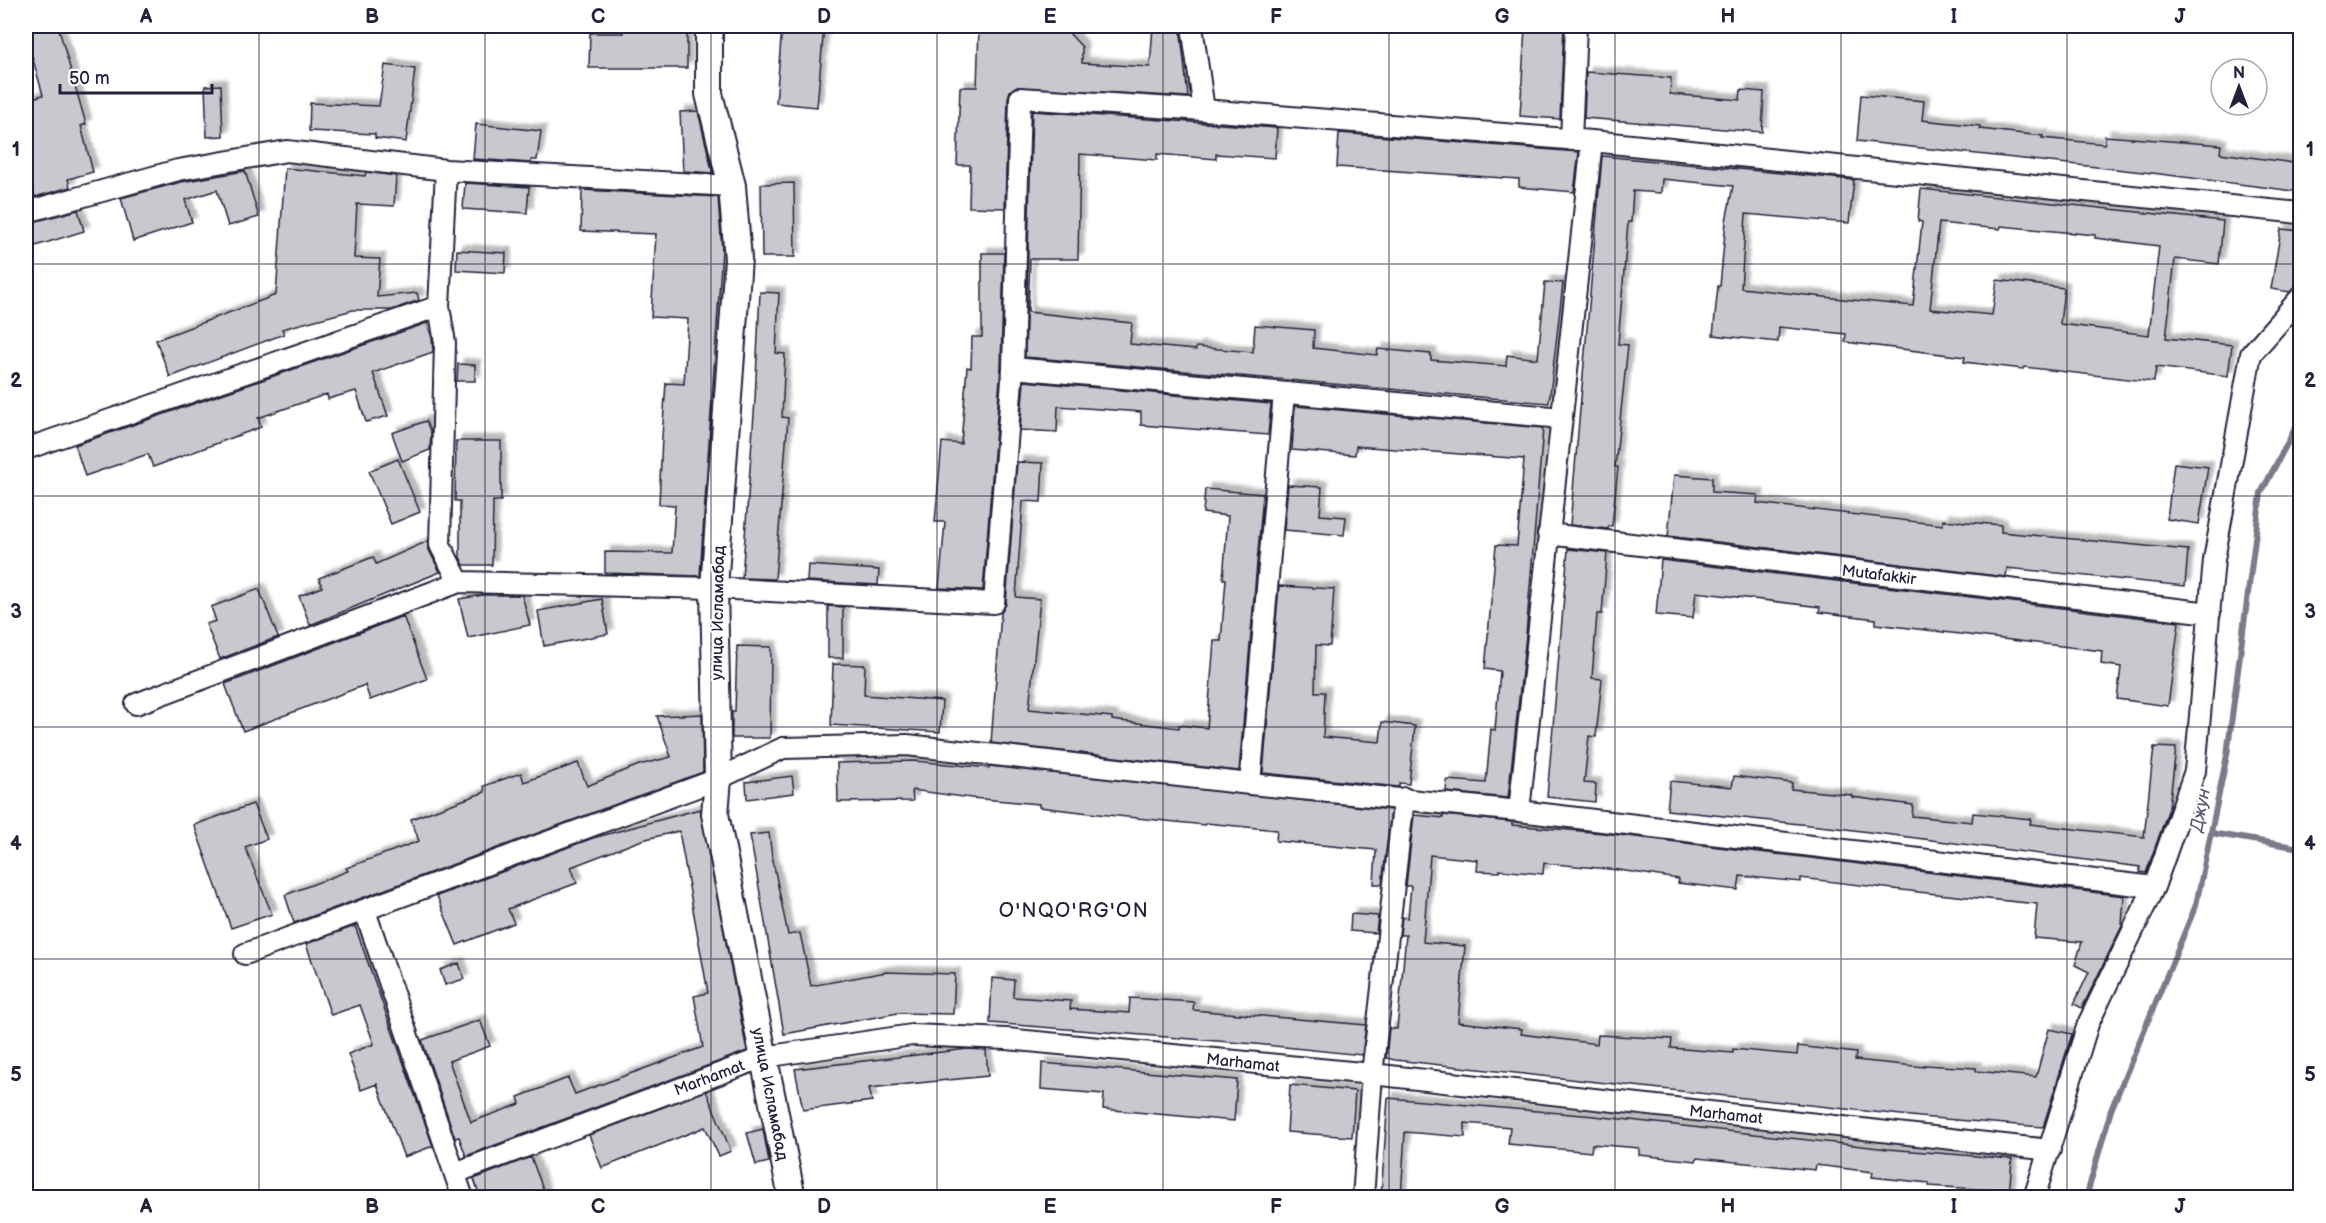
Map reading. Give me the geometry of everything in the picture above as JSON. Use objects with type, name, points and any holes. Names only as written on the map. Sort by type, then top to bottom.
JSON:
[{"type":"street","name":"улица Исламабад","points":[[709,26],[709,94],[732,186],[738,259],[714,588],[718,779],[715,814],[792,1197]]},
{"type":"street","points":[[1192,26],[1204,110]]},
{"type":"street","points":[[1571,140],[1576,26]]},
{"type":"street","points":[[136,704],[459,582],[714,588],[994,603],[1013,368],[1020,98],[1204,110],[1592,141],[2301,213]]},
{"type":"street","points":[[1519,811],[1592,141]]},
{"type":"street","points":[[26,212],[178,170],[287,151],[446,170],[732,186]]},
{"type":"street","points":[[446,170],[439,306],[445,343],[440,545],[459,582]]},
{"type":"street","points":[[2034,1197],[2088,1024],[2154,887],[2195,771],[2214,560],[2251,354],[2301,298]]},
{"type":"street","points":[[26,449],[439,306]]},
{"type":"street","points":[[1013,368],[1562,418]]},
{"type":"street","points":[[1250,784],[1284,393]]},
{"type":"street","name":"Mutafakkir","points":[[1548,534],[2210,613]]},
{"type":"street","points":[[245,954],[718,779],[783,748],[907,745],[1250,784],[1519,811],[2154,887]]},
{"type":"street","points":[[1363,1197],[1372,1074],[1404,798]]},
{"type":"street","points":[[365,911],[463,1197]]},
{"type":"street","name":"Marhamat","points":[[455,1173],[764,1057],[912,1035],[1007,1039],[1372,1074],[2050,1150]]},
{"type":"building","points":[[26,26],[58,26],[86,124],[81,126],[93,172],[68,179],[70,187],[35,197],[26,161],[26,100],[43,95],[26,35]]},
{"type":"building","points":[[621,26],[669,26],[671,33],[687,33],[687,68],[589,68],[590,33],[623,33]]},
{"type":"building","points":[[782,26],[824,26],[817,107],[776,103]]},
{"type":"building","points":[[979,26],[1068,26],[1069,33],[1082,47],[1082,63],[1150,67],[1153,26],[1180,26],[1188,97],[1015,87],[1010,91],[1008,98],[1005,208],[969,207],[970,165],[957,165],[960,87],[977,87]]},
{"type":"building","points":[[1525,26],[1564,26],[1560,119],[1520,116]]},
{"type":"building","points":[[385,65],[415,69],[406,142],[375,138],[375,134],[309,131],[310,103],[379,106]]},
{"type":"building","points":[[1586,72],[1671,78],[1670,94],[1740,100],[1741,90],[1764,92],[1762,132],[1584,118]]},
{"type":"building","points":[[221,85],[223,136],[207,137],[205,86]]},
{"type":"building","points":[[1861,95],[1924,101],[1922,120],[1980,126],[1980,129],[2043,136],[2042,138],[2105,144],[2105,136],[2221,145],[2220,153],[2301,164],[2301,192],[2152,173],[1857,141]]},
{"type":"building","points":[[698,111],[713,173],[683,171],[680,112]]},
{"type":"building","points":[[1032,111],[1277,128],[1275,158],[1216,154],[1216,159],[1157,154],[1157,160],[1080,154],[1078,259],[1030,259],[1028,312],[1132,323],[1130,344],[1253,352],[1255,325],[1314,330],[1313,348],[1377,355],[1378,349],[1431,354],[1431,360],[1506,366],[1507,355],[1538,359],[1545,282],[1563,283],[1549,403],[1025,357]]},
{"type":"building","points":[[476,124],[541,131],[537,160],[531,160],[531,163],[473,159]]},
{"type":"building","points":[[1339,133],[1579,152],[1574,192],[1519,187],[1519,179],[1337,167]]},
{"type":"building","points":[[1602,156],[1854,180],[1849,223],[1746,214],[1741,288],[1843,299],[1913,306],[1922,222],[1918,221],[1921,189],[2223,221],[2219,264],[2175,259],[2166,338],[2232,345],[2228,376],[2156,367],[2154,382],[1964,362],[1965,357],[1845,342],[1846,334],[1779,327],[1778,342],[1713,335],[1726,221],[1733,186],[1662,179],[1661,193],[1633,191],[1631,222],[1628,222],[1618,344],[1628,345],[1615,467],[1618,467],[1612,526],[1608,529],[1570,525]],"holes":[[[1939,223],[2000,229],[2001,226],[2095,235],[2095,238],[2159,246],[2149,335],[2060,324],[2064,288],[1997,280],[1992,315],[1930,309]]]},
{"type":"building","points":[[285,168],[365,176],[366,172],[396,176],[394,206],[357,204],[354,258],[380,259],[377,297],[417,293],[419,300],[392,310],[353,310],[282,329],[284,334],[170,377],[156,340],[276,295]]},
{"type":"building","points":[[245,171],[259,217],[228,226],[217,190],[185,200],[192,222],[133,241],[121,198],[181,182]]},
{"type":"building","points":[[465,183],[529,187],[527,213],[463,209]]},
{"type":"building","points":[[794,183],[795,257],[762,257],[761,184]]},
{"type":"building","points":[[582,190],[718,197],[722,250],[700,576],[605,573],[605,552],[672,553],[675,505],[659,504],[662,437],[666,383],[684,384],[688,319],[651,317],[656,234],[581,231]]},
{"type":"building","points":[[78,210],[84,231],[26,249],[26,224]]},
{"type":"building","points":[[2281,229],[2301,231],[2301,283],[2290,292],[2271,289]]},
{"type":"building","points":[[457,250],[506,253],[505,273],[456,270]]},
{"type":"building","points":[[982,253],[1004,253],[1001,367],[983,590],[939,588],[945,522],[935,522],[942,442],[961,444],[967,367],[971,368],[972,337],[982,337]]},
{"type":"building","points":[[760,292],[779,293],[776,353],[785,354],[782,417],[788,418],[775,579],[742,578]]},
{"type":"building","points":[[427,323],[432,338],[433,352],[373,373],[388,416],[366,422],[356,391],[328,399],[327,394],[258,418],[261,427],[153,467],[148,454],[85,476],[75,445]]},
{"type":"building","points":[[458,364],[475,365],[475,381],[457,381]]},
{"type":"building","points":[[1024,381],[1271,404],[1268,435],[1141,425],[1141,412],[1058,406],[1057,432],[1020,430]]},
{"type":"building","points":[[1295,406],[1543,428],[1526,635],[1508,798],[1446,792],[1447,780],[1486,783],[1491,729],[1495,730],[1500,671],[1485,669],[1496,545],[1517,546],[1524,459],[1356,446],[1355,455],[1292,450]]},
{"type":"building","points":[[426,421],[431,433],[430,450],[402,461],[392,433]]},
{"type":"building","points":[[456,441],[501,441],[501,501],[493,501],[492,565],[464,565],[460,557],[460,501],[455,501]]},
{"type":"building","points":[[398,459],[420,512],[391,524],[369,471]]},
{"type":"building","points":[[1017,462],[1043,463],[1041,502],[1023,501],[1016,597],[1040,599],[1029,709],[1112,717],[1112,720],[1179,728],[1179,725],[1207,728],[1214,641],[1221,641],[1228,516],[1203,513],[1205,489],[1263,494],[1239,771],[991,743],[1001,613],[1006,604]]},
{"type":"building","points":[[2174,463],[2208,467],[2199,524],[2167,519]]},
{"type":"building","points":[[1674,475],[1712,478],[1712,492],[1758,495],[1757,503],[1943,525],[1943,520],[2001,525],[2001,532],[2188,550],[2185,586],[2007,568],[2006,577],[1668,536]]},
{"type":"building","points":[[1288,485],[1322,487],[1320,515],[1346,517],[1344,535],[1284,530]]},
{"type":"building","points":[[428,541],[429,550],[440,572],[310,625],[299,596],[322,587],[319,578],[373,557],[376,564]]},
{"type":"building","points":[[1568,549],[1607,553],[1602,614],[1597,614],[1592,678],[1602,679],[1596,737],[1589,736],[1584,783],[1596,784],[1595,802],[1547,797]]},
{"type":"building","points":[[1661,560],[2179,622],[2168,706],[2117,699],[2121,667],[2101,664],[2102,651],[1876,624],[1876,619],[1819,612],[1820,607],[1696,592],[1693,618],[1656,615]]},
{"type":"building","points":[[808,565],[879,570],[878,585],[807,581]]},
{"type":"building","points":[[1279,586],[1334,589],[1330,646],[1316,645],[1315,692],[1325,692],[1323,737],[1380,742],[1382,722],[1415,726],[1409,784],[1399,783],[1399,787],[1263,773]]},
{"type":"building","points":[[259,589],[278,637],[220,659],[206,624],[216,621],[211,607]]},
{"type":"building","points":[[483,595],[522,595],[530,625],[468,638],[459,599]]},
{"type":"building","points":[[602,599],[608,634],[544,646],[538,611]]},
{"type":"building","points":[[828,606],[843,607],[843,658],[828,658]]},
{"type":"building","points":[[403,616],[427,679],[370,700],[365,685],[243,731],[225,684]]},
{"type":"building","points":[[737,646],[771,647],[770,738],[732,738]]},
{"type":"building","points":[[833,664],[865,665],[864,695],[942,701],[940,732],[831,725]]},
{"type":"building","points":[[702,714],[703,772],[294,923],[285,895],[348,871],[346,868],[419,841],[411,819],[485,792],[484,786],[521,773],[524,782],[578,763],[587,786],[639,765],[671,757],[657,716]]},
{"type":"building","points":[[2154,747],[2176,748],[2169,808],[2146,873],[2140,872],[2140,867],[1838,828],[1667,810],[1670,781],[1732,787],[1734,776],[1792,783],[1791,789],[1852,795],[1852,797],[1913,805],[1912,816],[1972,822],[1973,813],[2031,819],[2030,824],[2144,837]]},
{"type":"building","points":[[915,761],[989,768],[989,766],[1391,810],[1382,884],[1374,884],[1376,850],[1276,841],[1277,830],[1098,814],[1039,807],[1039,804],[912,790],[913,801],[838,802],[837,763]]},
{"type":"building","points":[[792,776],[794,793],[747,799],[746,782]]},
{"type":"building","points":[[253,804],[267,839],[245,847],[272,914],[231,928],[194,825]]},
{"type":"building","points":[[700,809],[747,1051],[466,1156],[459,1137],[455,1138],[422,1040],[480,1020],[490,1046],[449,1061],[471,1122],[520,1104],[518,1097],[568,1078],[575,1094],[703,1047],[694,996],[708,993],[679,831],[642,840],[571,867],[577,883],[508,909],[514,923],[457,945],[437,896],[593,838]]},
{"type":"building","points":[[1414,815],[1443,818],[1443,815],[1512,822],[1512,825],[1603,833],[2124,896],[2122,926],[2082,1008],[2074,1004],[2089,972],[2075,965],[2082,942],[2034,938],[2037,904],[1801,878],[1801,882],[1740,876],[1738,890],[1678,883],[1679,879],[1619,870],[1544,863],[1543,874],[1500,870],[1500,872],[1477,871],[1478,860],[1430,855],[1423,942],[1465,946],[1458,1022],[1522,1029],[1521,1034],[1597,1044],[1598,1035],[1672,1039],[1671,1048],[1733,1053],[1733,1049],[1797,1055],[1798,1046],[1856,1053],[1855,1060],[1924,1067],[1924,1065],[1976,1068],[1976,1071],[2036,1077],[2049,1029],[2072,1034],[2043,1127],[1920,1117],[1395,1060],[1386,1058],[1389,1028],[1397,1029],[1406,935],[1400,935],[1402,917],[1408,918],[1411,886],[1406,886]]},
{"type":"building","points":[[769,833],[773,866],[788,935],[800,933],[811,986],[886,972],[955,974],[953,1014],[898,1013],[784,1034],[750,835]]},
{"type":"building","points":[[1351,914],[1378,916],[1376,933],[1350,931]]},
{"type":"building","points":[[355,926],[433,1146],[404,1157],[377,1084],[361,1090],[348,1054],[374,1044],[360,1005],[331,1015],[306,944]]},
{"type":"building","points":[[459,963],[464,979],[445,985],[440,970]]},
{"type":"building","points":[[992,978],[1014,980],[1013,997],[1071,1001],[1070,1009],[1129,1013],[1130,998],[1194,1002],[1193,1010],[1366,1025],[1362,1055],[990,1023]]},
{"type":"building","points":[[968,1049],[986,1050],[988,1076],[869,1088],[872,1101],[803,1110],[795,1069]]},
{"type":"building","points":[[1042,1063],[1237,1080],[1234,1121],[1103,1109],[1104,1094],[1041,1089]]},
{"type":"building","points":[[1290,1085],[1355,1091],[1352,1137],[1287,1132]]},
{"type":"building","points":[[706,1091],[731,1151],[719,1156],[705,1127],[602,1168],[589,1135]]},
{"type":"building","points":[[1388,1098],[1594,1116],[1888,1149],[2012,1159],[2009,1197],[1993,1197],[1993,1190],[1929,1186],[1929,1183],[1872,1177],[1873,1172],[1816,1165],[1815,1170],[1697,1158],[1696,1161],[1639,1155],[1639,1148],[1592,1144],[1591,1152],[1508,1144],[1510,1127],[1465,1123],[1465,1137],[1405,1132],[1401,1197],[1381,1197]]},
{"type":"building","points":[[763,1129],[769,1162],[756,1165],[747,1133]]},
{"type":"building","points":[[531,1157],[546,1197],[480,1197],[474,1179]]},
{"type":"waterway","name":"Джун","points":[[2086,1198],[2111,1110],[2196,905],[2227,755],[2261,493],[2300,419]]},
{"type":"waterway","points":[[2211,833],[2300,848]]},
{"type":"district","name":"O'NQO'RG'ON","points":[[1074,910]]}]
